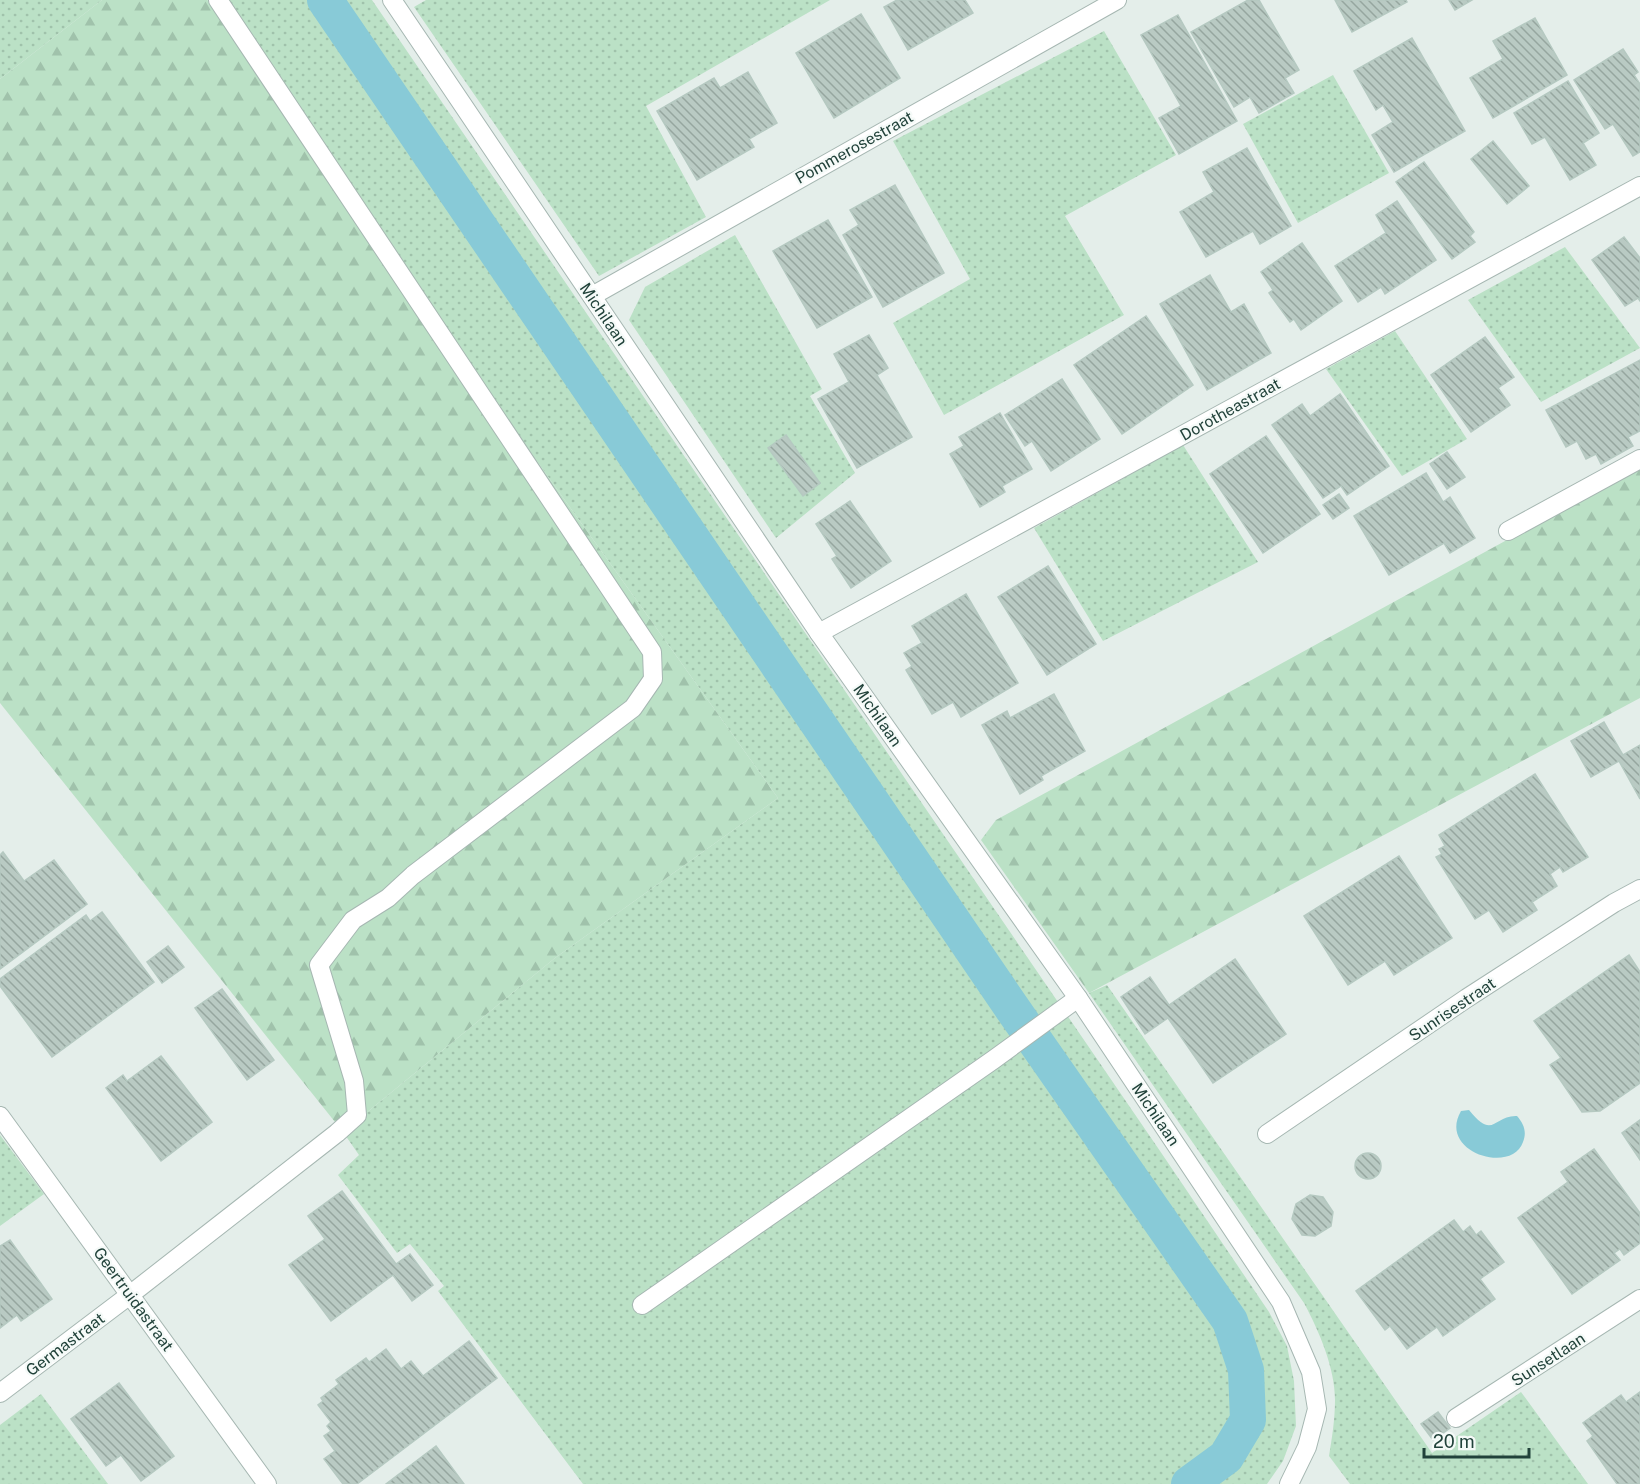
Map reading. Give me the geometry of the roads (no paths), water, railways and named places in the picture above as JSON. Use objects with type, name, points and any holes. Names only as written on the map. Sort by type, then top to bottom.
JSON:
[{"type":"street","name":"Germastraat","points":[[0,1393],[131,1294],[357,1115],[354,1081],[319,965],[353,920],[388,898],[413,875],[633,708],[653,679],[652,652],[218,0]]},
{"type":"street","name":"Michilaan","points":[[392,0],[819,633],[1078,998],[1281,1302],[1311,1372],[1317,1409],[1308,1447],[1289,1484]]},
{"type":"street","name":"Pommerosestraat","points":[[592,296],[1117,0]]},
{"type":"street","name":"Dorotheastraat","points":[[819,633],[1640,186]]},
{"type":"street","points":[[1508,531],[1640,459]]},
{"type":"street","name":"Sunrisestraat","points":[[1267,1134],[1467,998],[1614,903],[1640,889]]},
{"type":"street","points":[[642,1305],[1078,998]]},
{"type":"street","name":"Geertruidastraat","points":[[0,1116],[267,1484]]},
{"type":"street","name":"Sunsetlaan","points":[[1456,1419],[1640,1299]]},
{"type":"water","points":[[1469,1110],[1477,1119],[1489,1125],[1517,1116],[1523,1125],[1525,1135],[1516,1152],[1505,1157],[1492,1158],[1467,1148],[1459,1138],[1456,1125],[1461,1111]]},
{"type":"waterway","points":[[325,0],[1012,1008],[1230,1321],[1246,1370],[1248,1420],[1226,1457],[1189,1484]]}]
